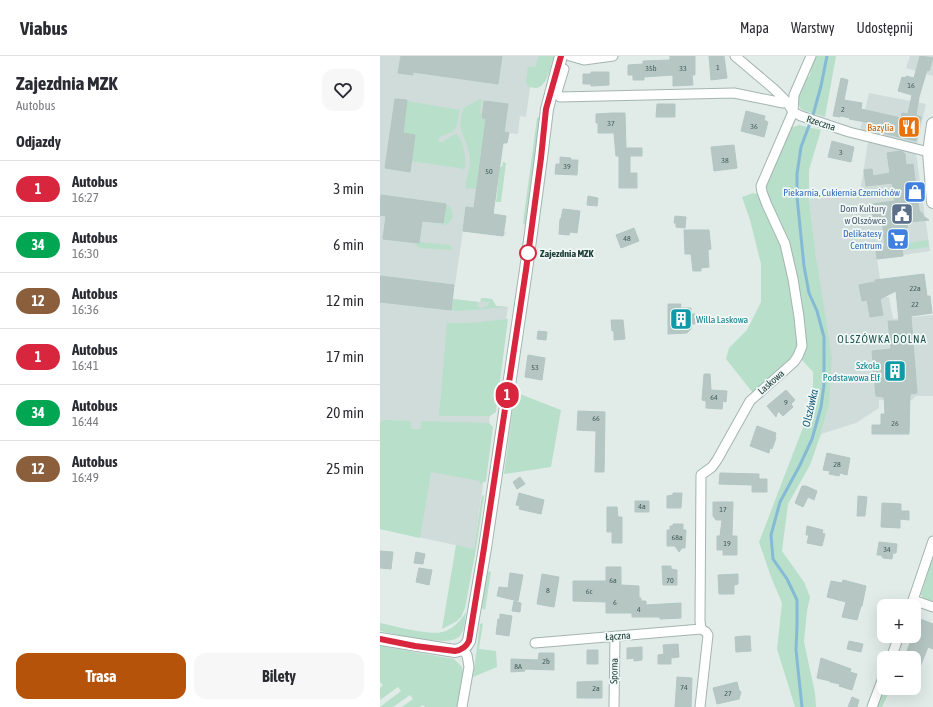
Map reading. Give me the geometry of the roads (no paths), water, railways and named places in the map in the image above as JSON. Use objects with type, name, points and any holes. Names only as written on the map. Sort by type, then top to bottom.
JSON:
[{"type":"street","points":[[458,650],[469,641],[483,559],[533,220],[546,109],[561,56]]},
{"type":"street","points":[[570,56],[584,60],[613,56]]},
{"type":"street","points":[[734,56],[774,89],[797,114]]},
{"type":"street","name":"Laskowa","points":[[700,707],[708,635],[701,629],[701,475],[712,467],[717,460],[750,401],[794,362],[802,346],[796,297],[785,244],[762,192],[762,186],[797,114],[794,95],[811,56]]},
{"type":"street","points":[[564,69],[558,92],[560,97],[734,92],[787,102]]},
{"type":"street","name":"Rzeczna","points":[[797,114],[825,125],[929,152]]},
{"type":"street","points":[[933,124],[929,152],[933,202]]},
{"type":"street","points":[[913,599],[933,541]]},
{"type":"street","points":[[921,605],[933,607]]},
{"type":"street","name":"Łączna","points":[[535,643],[701,629]]},
{"type":"street","name":"Sporna","points":[[614,707],[615,636]]},
{"type":"street","points":[[380,639],[415,646],[458,650],[466,655],[469,667],[462,707]]},
{"type":"street","points":[[872,707],[877,694]]},
{"type":"waterway","name":"Olszówka","points":[[802,707],[796,650],[797,600],[787,579],[773,559],[771,535],[780,502],[812,439],[821,407],[824,385],[824,337],[817,311],[809,293],[804,266],[797,197],[797,174],[801,147],[813,115],[827,56]]},
{"type":"place","name":"Bazylia","points":[[909,127]]},
{"type":"place","name":"Piekarnia, Cukiernia Czernichów","points":[[915,192]]},
{"type":"place","name":"Dom Kultury w Olszówce","points":[[902,214]]},
{"type":"place","name":"Delikatesy Centrum","points":[[898,239]]},
{"type":"place","name":"Zajezdnia MZK","points":[[528,253]]},
{"type":"place","name":"Willa Laskowa","points":[[681,319]]},
{"type":"place","name":"Szkoła Podstawowa Elf","points":[[895,371]]},
{"type":"district","name":"OLSZÓWKA DOLNA","points":[[882,339]]}]
